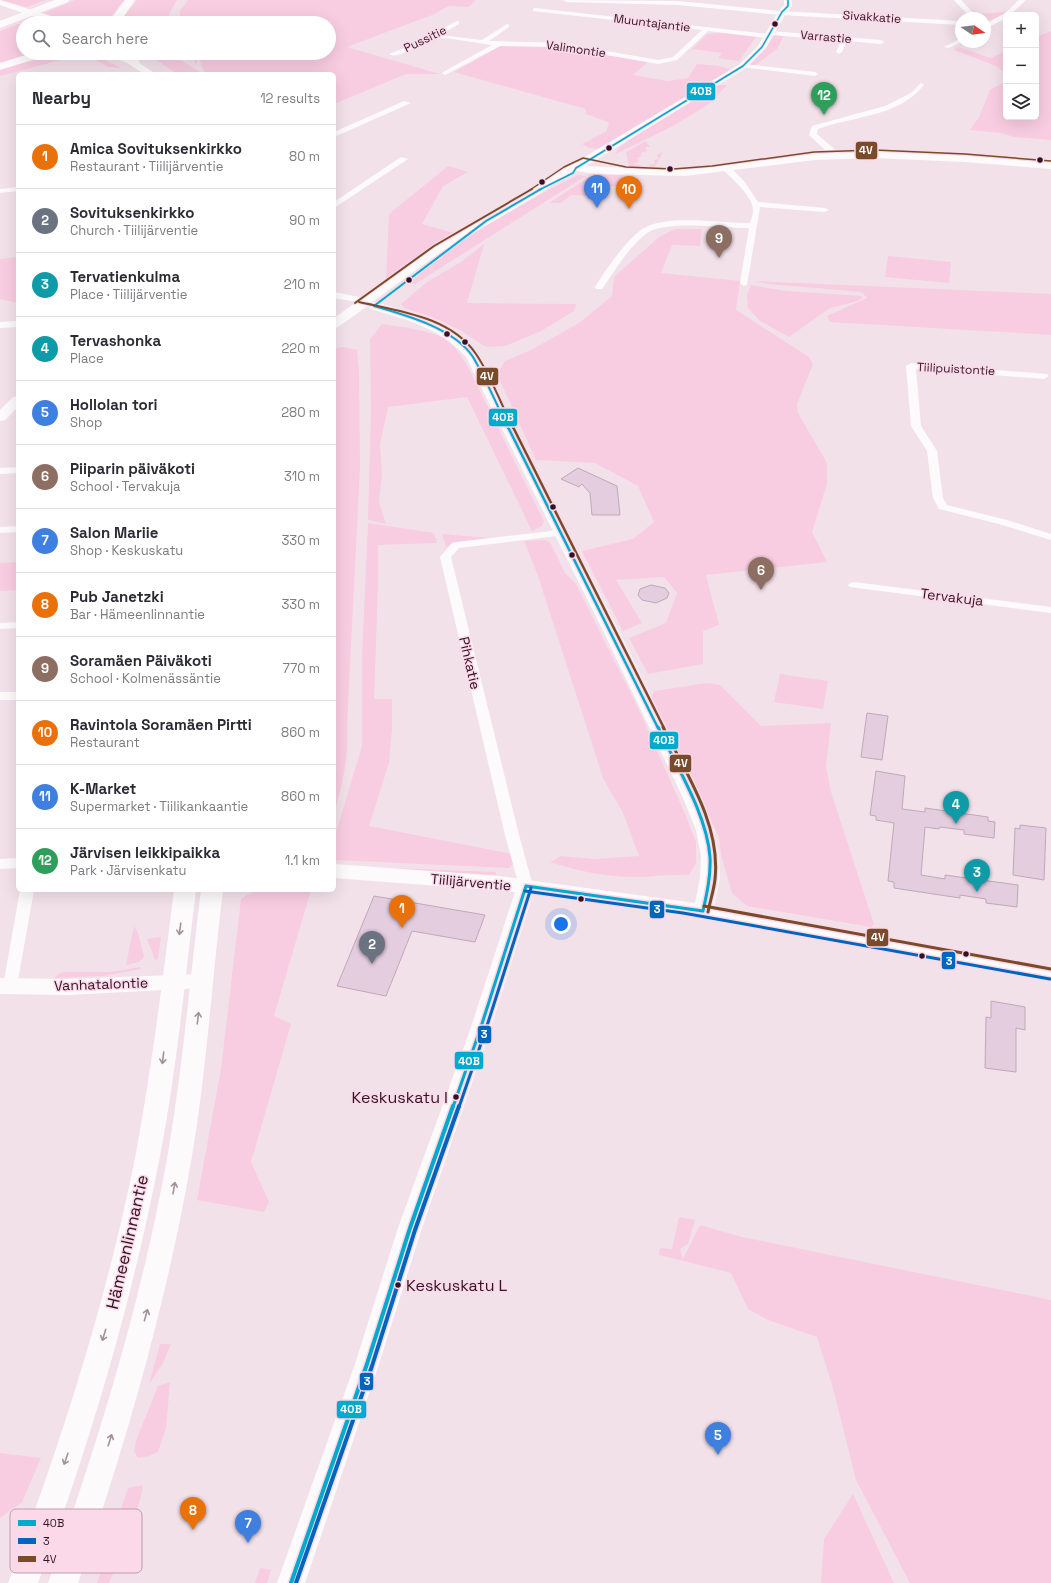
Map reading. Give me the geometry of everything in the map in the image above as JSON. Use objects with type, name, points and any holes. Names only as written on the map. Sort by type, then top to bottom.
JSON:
[{"type":"highway","points":[[3,9],[55,0]]},
{"type":"highway","points":[[23,16],[64,0]]},
{"type":"highway","points":[[118,16],[130,0]]},
{"type":"highway","points":[[0,25],[16,19]]},
{"type":"highway","points":[[0,67],[22,60]]},
{"type":"main road","points":[[3,9],[24,16]]},
{"type":"main road","points":[[3,9],[33,16]]},
{"type":"main road","points":[[135,60],[149,72]]},
{"type":"main road","points":[[137,60],[162,71]]},
{"type":"main road","name":"Hämeenlinnantie","points":[[49,1509],[77,1428],[113,1307],[143,1176],[160,1086],[185,892]]},
{"type":"main road","points":[[87,1509],[113,1431],[148,1307],[174,1191],[190,1087],[212,892]]},
{"type":"main road","name":"Hämeenlinnantie","points":[[23,1583],[26,1573]]},
{"type":"main road","points":[[62,1583],[65,1573]]},
{"type":"street","name":"Sivakkatie","points":[[566,0],[678,3],[782,12],[955,23]]},
{"type":"street","points":[[336,323],[367,306],[486,221],[547,185],[573,173],[580,165],[743,66],[757,53],[770,34],[782,12],[788,6],[787,0]]},
{"type":"street","points":[[957,0],[969,12]]},
{"type":"street","points":[[1009,12],[1023,0]]},
{"type":"street","name":"Muuntajantie","points":[[535,10],[707,29],[770,34]]},
{"type":"street","points":[[991,23],[1003,17]]},
{"type":"street","name":"Pussitie","points":[[392,54],[433,36],[457,23]]},
{"type":"street","points":[[483,42],[507,26]]},
{"type":"street","name":"Valimontie","points":[[433,36],[500,44],[561,45],[654,62],[665,62],[675,59],[707,29]]},
{"type":"street","name":"Varrastie","points":[[770,34],[880,42]]},
{"type":"street","points":[[839,52],[845,39]]},
{"type":"street","points":[[947,47],[955,43]]},
{"type":"street","points":[[445,73],[500,44]]},
{"type":"street","points":[[743,66],[815,74]]},
{"type":"street","points":[[837,156],[813,135],[815,128],[900,103],[915,92],[921,84]]},
{"type":"street","points":[[336,134],[407,102]]},
{"type":"street","points":[[580,165],[595,171],[673,174],[837,156],[903,155],[1051,166]]},
{"type":"street","points":[[336,205],[404,159]]},
{"type":"street","points":[[727,169],[741,183],[756,204],[757,211],[753,226],[744,283]]},
{"type":"street","points":[[0,191],[16,189]]},
{"type":"street","points":[[756,204],[825,210]]},
{"type":"street","points":[[599,287],[615,265],[645,230],[653,226],[681,224],[753,226]]},
{"type":"street","points":[[336,296],[367,306],[381,313],[407,317],[448,332],[466,347],[472,356],[643,696],[705,830],[710,856],[710,878],[703,911]]},
{"type":"street","points":[[336,299],[367,306]]},
{"type":"street","points":[[336,335],[367,306]]},
{"type":"street","points":[[0,325],[16,324]]},
{"type":"street","name":"Tiilipuistontie","points":[[1044,376],[911,366],[916,426],[932,451],[938,498],[943,507],[1003,522],[1051,537]]},
{"type":"street","points":[[0,417],[16,402]]},
{"type":"street","points":[[0,471],[16,470]]},
{"type":"street","points":[[0,530],[16,529]]},
{"type":"street","name":"Pihkatie","points":[[526,886],[512,835],[445,557],[456,545],[560,533]]},
{"type":"street","name":"Tervakuja","points":[[854,585],[1051,610]]},
{"type":"street","points":[[0,626],[16,625]]},
{"type":"street","points":[[0,696],[16,696]]},
{"type":"street","points":[[0,864],[16,863]]},
{"type":"street","name":"Tiilijärventie","points":[[336,871],[526,886],[703,911],[1051,974]]},
{"type":"street","name":"Tiilijärventie","points":[[336,878],[388,875]]},
{"type":"street","points":[[291,1583],[367,1364],[410,1228],[480,1030],[526,886]]},
{"type":"street","points":[[5,986],[28,892]]},
{"type":"street","name":"Vanhatalontie","points":[[5,986],[68,987],[202,981]]},
{"type":"shaded area","points":[[0,0],[46,0],[27,7]]},
{"type":"shaded area","points":[[75,0],[124,0],[111,16],[52,16],[44,13]]},
{"type":"shaded area","points":[[137,0],[177,0],[169,16],[124,16]]},
{"type":"shaded area","points":[[188,0],[476,0],[469,7],[449,6],[432,15],[347,47],[440,74],[406,74],[336,103],[336,72],[204,72],[200,60],[336,60],[336,16],[180,16],[180,11]]},
{"type":"shaded area","points":[[1003,12],[1003,14],[991,20],[991,13]]},
{"type":"shaded area","points":[[16,25],[16,59],[0,64],[0,31]]},
{"type":"shaded area","points":[[1051,31],[1051,140],[1014,137],[1001,133],[970,130],[979,117],[990,90],[1003,83],[1003,120],[1039,120],[1039,36]]},
{"type":"shaded area","points":[[721,33],[756,37],[739,61],[718,58],[722,53],[692,49],[707,34]]},
{"type":"shaded area","points":[[774,35],[784,35],[777,49],[754,66],[749,65],[768,45]]},
{"type":"shaded area","points":[[502,45],[558,47],[648,62],[633,75],[668,81],[688,78],[697,64],[720,66],[731,70],[599,149],[589,148],[582,144],[607,131],[609,125],[608,122],[586,114],[586,109],[454,72]]},
{"type":"shaded area","points":[[961,48],[991,58],[1003,52],[1003,72],[996,66],[954,50]]},
{"type":"shaded area","points":[[35,60],[60,60],[0,76],[0,69]]},
{"type":"shaded area","points":[[96,60],[105,60],[121,68],[108,67]]},
{"type":"shaded area","points":[[156,60],[180,60],[200,72],[174,72]]},
{"type":"shaded area","points":[[719,85],[727,85],[709,104],[671,127],[614,155],[620,147],[630,139]]},
{"type":"shaded area","points":[[646,141],[650,147],[645,147],[647,151],[641,153],[642,156],[637,158],[639,162],[633,164],[650,167],[649,165],[655,164],[654,160],[659,159],[657,155],[662,152],[662,154],[654,168],[629,166],[626,152]]},
{"type":"shaded area","points":[[448,166],[468,172],[443,186],[422,224],[454,233],[386,278],[389,214]]},
{"type":"shaded area","points":[[594,174],[623,175],[621,182],[616,186],[592,187],[589,196],[571,195],[561,203],[549,203]]},
{"type":"shaded area","points":[[578,175],[586,176],[415,284],[410,283],[429,266],[469,236],[512,210]]},
{"type":"shaded area","points":[[675,229],[702,229],[700,246],[672,245],[661,273],[740,281],[736,310],[809,357],[813,364],[797,404],[798,413],[827,463],[827,484],[812,532],[827,562],[706,575],[719,625],[703,631],[703,664],[648,674],[629,638],[666,623],[677,593],[664,577],[616,580],[642,623],[623,631],[582,551],[633,539],[654,522],[638,486],[595,463],[536,460],[497,374],[505,361],[531,350],[579,323],[612,296],[614,277],[659,237]]},
{"type":"shaded area","points":[[484,244],[467,303],[576,304],[574,311],[541,331],[505,346],[486,347],[460,330],[434,318],[404,308],[401,304],[427,282],[461,262]]},
{"type":"shaded area","points":[[888,256],[951,262],[949,283],[885,277]]},
{"type":"shaded area","points":[[16,257],[16,303],[0,299],[0,259]]},
{"type":"shaded area","points":[[753,281],[1051,294],[1051,335],[830,322],[827,316],[867,298],[862,292],[768,284]]},
{"type":"shaded area","points":[[751,285],[786,291],[862,296],[862,298],[858,301],[830,308],[789,337],[760,321],[748,308],[747,295]]},
{"type":"shaded area","points":[[382,324],[436,335],[449,342],[462,357],[544,521],[542,526],[532,531],[467,397],[388,407],[380,445],[382,474],[379,502],[386,524],[368,520],[371,410],[370,339]]},
{"type":"shaded area","points":[[343,347],[357,350],[359,370],[360,468],[347,749],[342,782],[336,807],[336,349]]},
{"type":"shaded area","points":[[368,523],[434,533],[437,543],[378,545],[374,699],[392,699],[392,729],[389,763],[369,826],[513,854],[513,864],[509,868],[336,860],[336,832],[362,746],[362,656]]},
{"type":"shaded area","points":[[442,534],[490,538],[461,542],[446,547]]},
{"type":"shaded area","points":[[544,540],[550,542],[565,573],[576,584],[638,708],[686,816],[696,842],[696,863],[689,875],[631,877],[607,875],[573,869],[550,862],[561,856],[594,859],[639,856],[623,813],[603,778],[538,576],[524,541]]},
{"type":"shaded area","points":[[16,562],[16,590],[0,591],[0,563]]},
{"type":"shaded area","points":[[780,674],[828,681],[823,709],[774,702]]},
{"type":"shaded area","points":[[707,683],[720,685],[761,726],[831,723],[826,767],[831,792],[874,924],[871,927],[747,906],[733,894],[721,855],[719,837],[651,696],[655,691]]},
{"type":"shaded area","points":[[336,866],[336,866],[496,872],[496,875]]},
{"type":"shaded area","points":[[252,892],[310,892],[274,1016],[291,1024],[251,1162],[269,1202],[264,1212],[197,1200],[221,1069],[241,899]]},
{"type":"shaded area","points":[[134,926],[138,933],[144,957],[139,962],[126,965]]},
{"type":"shaded area","points":[[161,937],[158,959],[155,960],[147,939]]},
{"type":"shaded area","points":[[140,967],[141,969],[103,976],[54,978],[62,972],[111,972]]},
{"type":"shaded area","points":[[679,1217],[695,1220],[688,1244],[680,1249],[683,1259],[700,1225],[742,1237],[1051,1300],[1051,1583],[910,1583],[856,1480],[833,1388],[817,1337],[768,1320],[748,1309],[731,1273],[659,1255],[660,1248],[672,1249]]},
{"type":"shaded area","points":[[160,1344],[171,1344],[163,1363],[149,1384]]},
{"type":"shaded area","points":[[170,1382],[166,1428],[158,1452],[149,1456],[138,1458],[134,1451],[137,1438],[158,1386]]},
{"type":"shaded area","points":[[0,1453],[41,1458],[22,1502],[10,1509],[10,1511],[0,1518]]},
{"type":"shaded area","points":[[143,1485],[137,1509],[121,1509],[128,1488]]},
{"type":"shaded area","points":[[853,1494],[894,1583],[821,1583],[824,1539]]},
{"type":"shaded area","points":[[260,1568],[271,1570],[267,1583],[255,1583]]},
{"type":"shaded area","points":[[100,1573],[113,1573],[109,1583],[97,1583]]},
{"type":"building","points":[[578,468],[617,486],[620,515],[592,515],[590,493],[582,484],[579,487],[561,479]]},
{"type":"building","points":[[651,585],[665,588],[669,593],[667,598],[656,603],[642,600],[638,595],[640,589]]},
{"type":"building","points":[[867,713],[888,716],[882,760],[861,757]]},
{"type":"building","points":[[876,771],[905,776],[902,809],[925,812],[925,808],[988,817],[988,821],[995,822],[994,838],[964,834],[964,830],[925,827],[921,875],[945,879],[945,875],[1018,885],[1017,907],[986,903],[986,899],[960,895],[960,898],[894,888],[894,882],[888,881],[894,823],[876,820],[876,816],[870,815]]},
{"type":"building","points":[[1020,825],[1046,828],[1044,880],[1013,875],[1015,828],[1020,829]]},
{"type":"building","points":[[374,896],[485,915],[475,942],[412,931],[386,996],[337,986]]},
{"type":"building","points":[[991,1001],[1025,1007],[1025,1030],[1016,1028],[1016,1072],[985,1068],[986,1017],[991,1018]]},
{"type":"transit line","name":"40B","points":[[374,306],[486,221],[547,185],[573,173],[576,168],[743,66],[762,47],[782,12],[788,6],[788,0]]},
{"type":"transit line","name":"4V","points":[[355,303],[434,246],[531,189],[564,167],[583,158],[626,167],[673,169],[712,166],[814,152],[875,150],[965,154],[1051,161]]},
{"type":"transit line","name":"4V","points":[[359,302],[408,313],[438,324],[452,331],[465,341],[476,354],[618,635],[697,796],[710,829],[715,856],[715,879],[708,912]]},
{"type":"transit line","name":"40B","points":[[374,306],[401,314],[439,330],[451,337],[472,356],[614,637],[692,798],[705,830],[710,856],[710,878],[703,911]]},
{"type":"transit line","name":"40B","points":[[526,886],[703,911]]},
{"type":"transit line","name":"40B","points":[[291,1583],[367,1364],[410,1228],[480,1030],[526,886]]},
{"type":"transit line","name":"3","points":[[296,1583],[372,1366],[415,1230],[485,1032],[531,888]]},
{"type":"transit line","name":"3","points":[[525,891],[683,913],[1050,979]]},
{"type":"transit line","name":"4V","points":[[704,906],[1051,969]]},
{"type":"place","name":"Järvisen leikkipaikka","points":[[824,115]]},
{"type":"place","name":"K-Market","points":[[597,208]]},
{"type":"place","name":"Ravintola Soramäen Pirtti","points":[[629,209]]},
{"type":"place","name":"Soramäen Päiväkoti","points":[[719,258]]},
{"type":"place","name":"Piiparin päiväkoti","points":[[761,590]]},
{"type":"place","name":"Tervashonka","points":[[956,824]]},
{"type":"place","name":"Tervatienkulma","points":[[977,892]]},
{"type":"place","name":"Amica Sovituksenkirkko","points":[[402,928]]},
{"type":"place","name":"Sovituksenkirkko","points":[[372,964]]},
{"type":"place","name":"Keskuskatu I","points":[[456,1097]]},
{"type":"place","name":"Keskuskatu L","points":[[398,1285]]},
{"type":"place","name":"Hollolan tori","points":[[718,1455]]},
{"type":"place","name":"Pub Janetzki","points":[[193,1530]]},
{"type":"place","name":"Salon Mariie","points":[[248,1543]]}]
